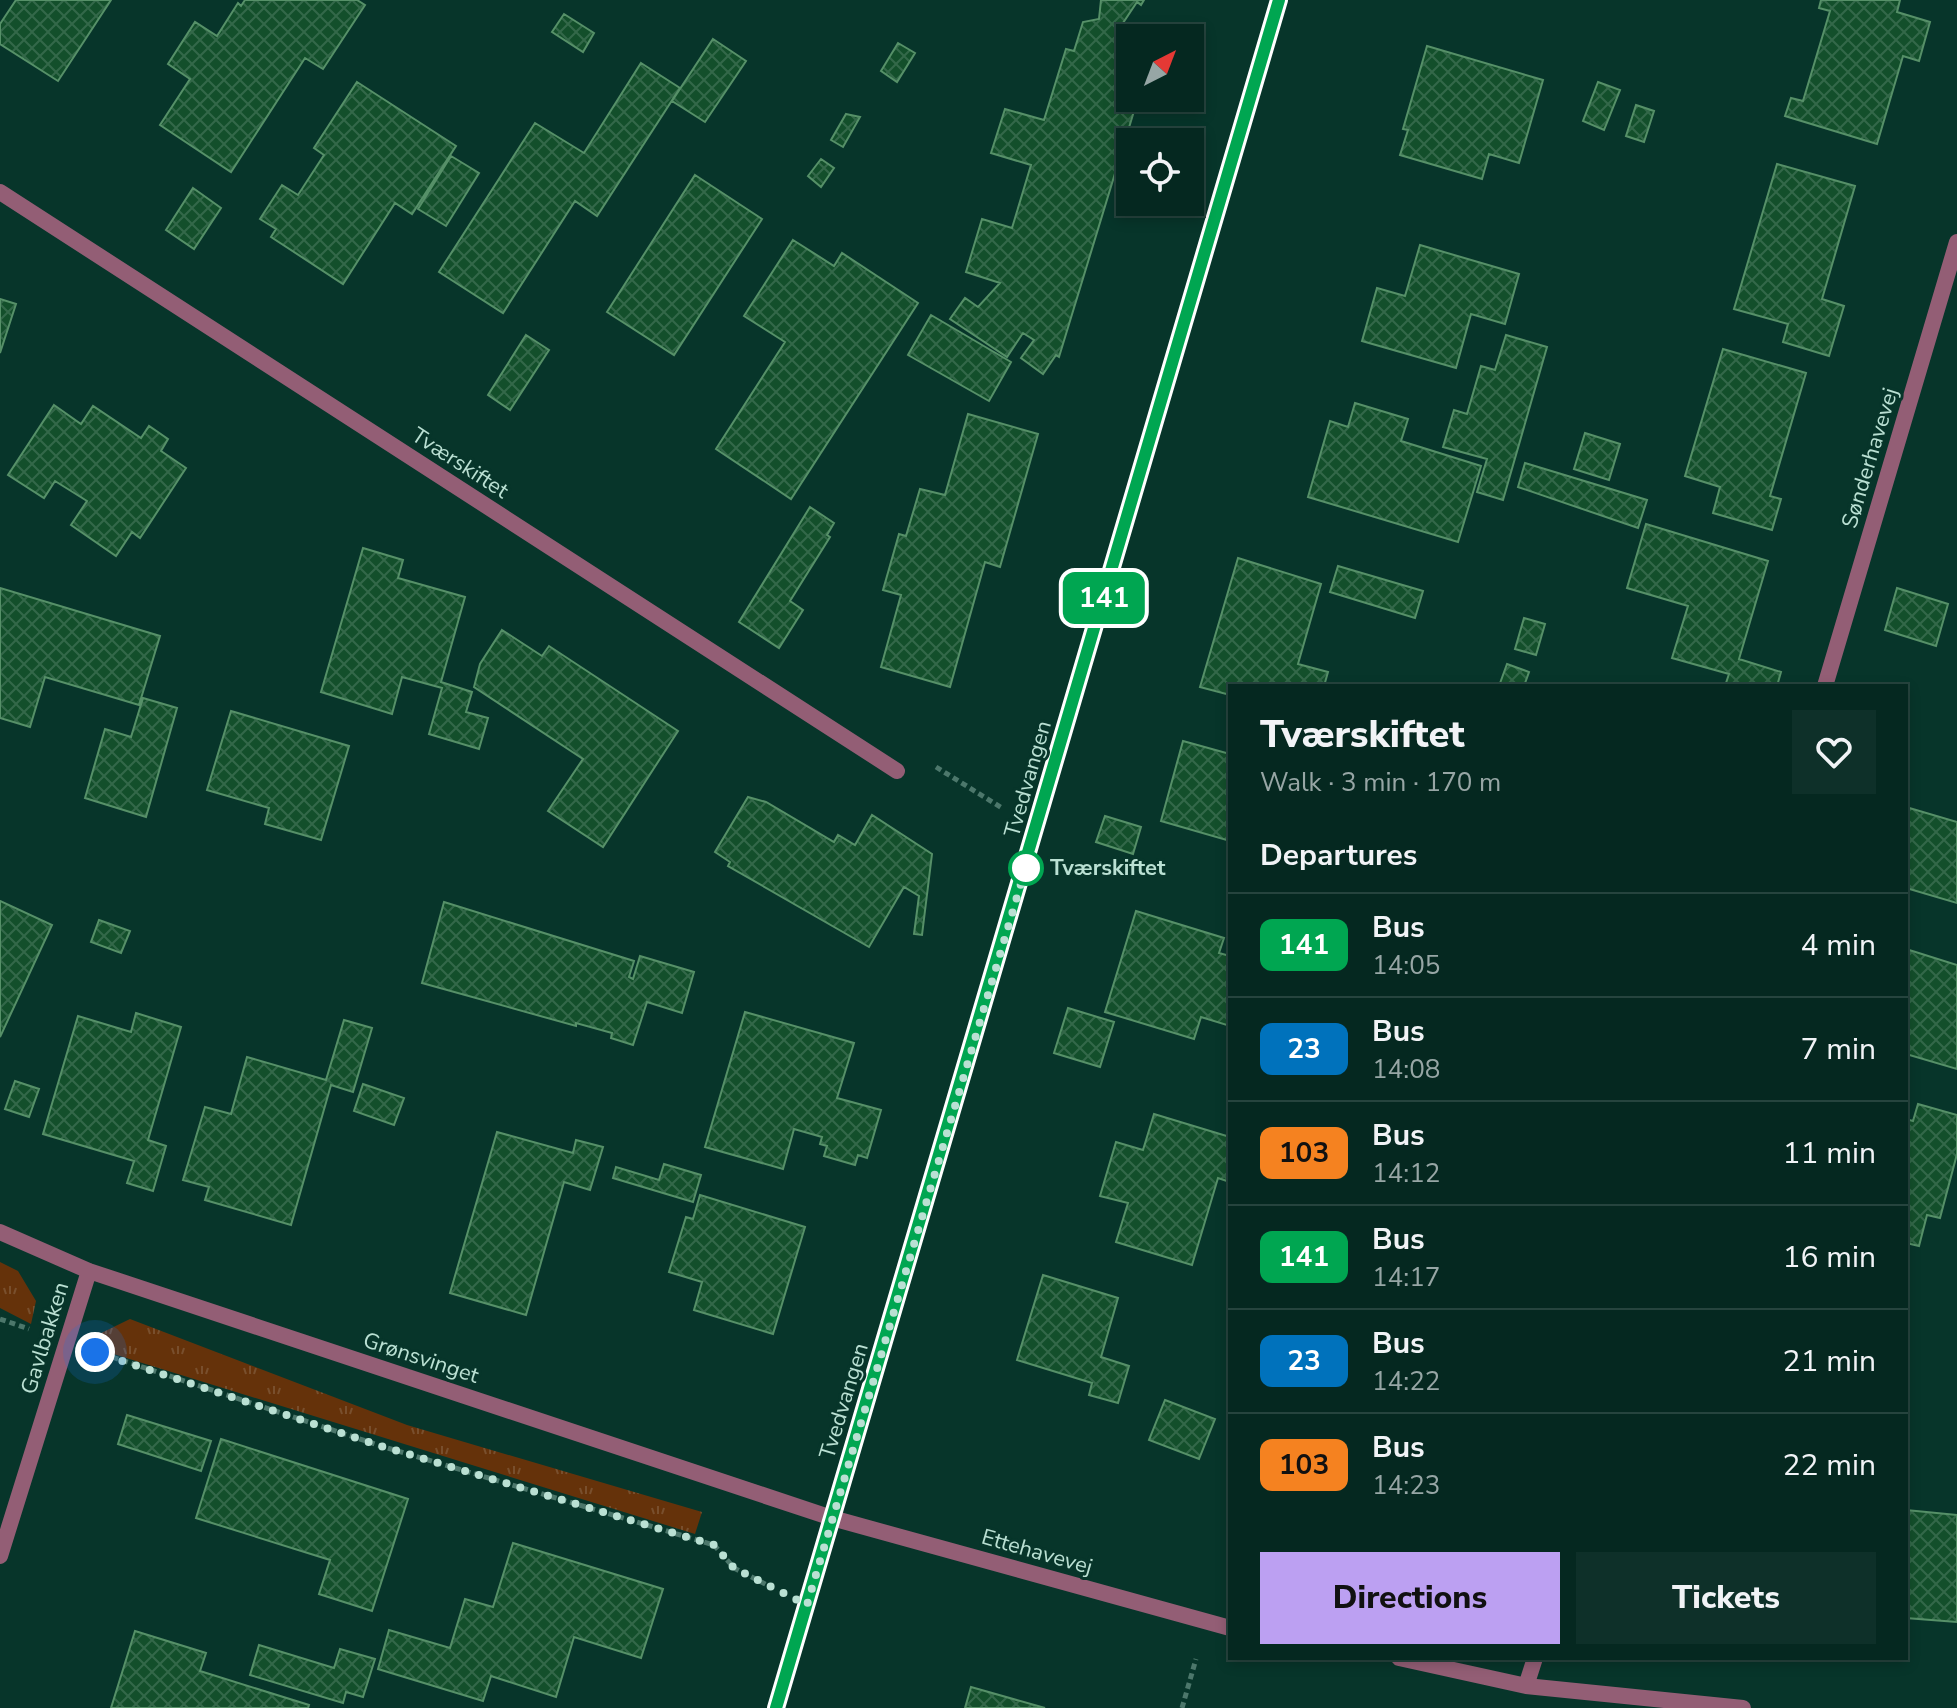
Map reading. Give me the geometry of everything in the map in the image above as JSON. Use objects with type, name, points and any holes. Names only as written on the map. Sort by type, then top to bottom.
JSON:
[{"type":"street","name":"Tvedvangen","points":[[776,1708],[1279,0]]},
{"type":"street","name":"Tværskiftet","points":[[0,192],[897,771]]},
{"type":"street","name":"Sønderhavevej","points":[[1826,684],[1957,242]]},
{"type":"street","name":"Grønsvinget","points":[[0,1232],[89,1271],[832,1518]]},
{"type":"street","name":"Gavlbakken","points":[[0,1556],[89,1271]]},
{"type":"street","name":"Ettehavevej","points":[[832,1518],[1228,1627]]},
{"type":"street","points":[[1408,1660],[1526,1686],[1743,1708]]},
{"type":"street","points":[[1526,1686],[1534,1660]]},
{"type":"path","points":[[897,771],[921,757],[1037,830]]},
{"type":"path","points":[[67,1342],[381,1446],[714,1545],[734,1568],[807,1605]]},
{"type":"path","points":[[1182,1708],[1207,1622]]},
{"type":"green space","points":[[0,1262],[18,1271],[36,1301],[31,1324],[0,1308]]},
{"type":"green space","points":[[130,1319],[407,1425],[702,1512],[695,1534],[94,1348],[95,1336]]},
{"type":"building","points":[[16,0],[111,0],[58,81],[0,44],[0,24]]},
{"type":"building","points":[[245,0],[357,0],[365,5],[323,69],[305,58],[231,172],[160,125],[190,79],[168,64],[195,22],[217,36],[238,3],[241,6]]},
{"type":"building","points":[[1101,0],[1144,0],[1141,5],[1137,2],[1123,23],[1126,24],[1116,24],[1116,112],[1134,112],[1129,128],[1116,128],[1116,170],[1059,357],[1056,355],[1043,374],[1021,358],[1034,340],[1023,333],[1007,357],[950,319],[965,298],[978,307],[1000,283],[966,272],[982,219],[1012,228],[1031,165],[991,153],[1005,109],[1044,120],[1066,49],[1074,51],[1083,22],[1099,19]]},
{"type":"building","points":[[1821,0],[1900,0],[1897,12],[1930,22],[1919,61],[1903,56],[1877,144],[1785,116],[1791,98],[1803,101],[1830,11],[1819,8]]},
{"type":"building","points":[[564,14],[594,33],[583,52],[552,32]]},
{"type":"building","points":[[713,39],[746,61],[705,122],[672,101]]},
{"type":"building","points":[[898,43],[915,53],[897,82],[881,71]]},
{"type":"building","points":[[1427,46],[1543,80],[1519,163],[1489,154],[1482,179],[1400,155],[1408,130],[1403,129]]},
{"type":"building","points":[[641,63],[680,88],[597,216],[575,201],[503,313],[439,272],[535,123],[584,153]]},
{"type":"building","points":[[357,82],[456,146],[412,214],[395,203],[343,284],[271,237],[276,229],[260,219],[282,185],[298,195],[324,155],[314,148]]},
{"type":"building","points":[[1598,82],[1620,90],[1604,130],[1583,121]]},
{"type":"building","points":[[1636,105],[1654,111],[1644,142],[1626,136]]},
{"type":"building","points":[[846,114],[860,117],[843,147],[831,140]]},
{"type":"building","points":[[451,156],[479,173],[446,226],[418,209]]},
{"type":"building","points":[[821,159],[834,168],[821,187],[808,176]]},
{"type":"building","points":[[1777,164],[1855,186],[1822,299],[1844,306],[1829,356],[1783,342],[1788,324],[1734,309]]},
{"type":"building","points":[[695,175],[762,219],[674,355],[607,312]]},
{"type":"building","points":[[193,188],[221,208],[194,249],[166,230]]},
{"type":"building","points":[[793,240],[834,266],[842,253],[918,303],[791,499],[716,449],[785,342],[744,316]]},
{"type":"building","points":[[1420,245],[1519,274],[1505,324],[1471,314],[1456,368],[1362,341],[1377,288],[1405,296]]},
{"type":"building","points":[[0,299],[16,304],[0,353]]},
{"type":"building","points":[[931,315],[1011,362],[989,401],[908,355]]},
{"type":"building","points":[[526,335],[549,350],[510,410],[488,395]]},
{"type":"building","points":[[1506,335],[1547,347],[1503,500],[1477,492],[1487,459],[1443,447],[1454,410],[1467,414],[1481,366],[1495,370]]},
{"type":"building","points":[[1723,349],[1806,373],[1770,496],[1781,499],[1772,530],[1713,513],[1720,487],[1685,476]]},
{"type":"building","points":[[1355,403],[1408,419],[1401,441],[1481,466],[1458,542],[1308,497],[1330,421],[1348,427]]},
{"type":"building","points":[[54,405],[81,424],[93,406],[141,438],[149,426],[168,439],[161,451],[186,468],[140,538],[132,532],[116,556],[71,525],[87,501],[55,481],[44,498],[8,475]]},
{"type":"building","points":[[968,414],[1038,434],[1000,567],[985,562],[950,687],[881,667],[901,595],[883,590],[899,534],[906,536],[920,489],[945,495]]},
{"type":"building","points":[[1585,433],[1620,444],[1609,480],[1574,469]]},
{"type":"building","points":[[1525,463],[1647,500],[1638,528],[1518,487]]},
{"type":"building","points":[[810,507],[834,523],[827,535],[830,537],[790,601],[803,610],[779,648],[739,622]]},
{"type":"building","points":[[1646,524],[1768,561],[1739,659],[1781,672],[1778,684],[1726,684],[1729,674],[1672,658],[1688,606],[1627,588]]},
{"type":"building","points":[[363,548],[403,560],[398,578],[465,597],[441,682],[472,692],[466,712],[488,718],[479,749],[429,734],[442,688],[402,677],[392,714],[321,692]]},
{"type":"building","points":[[1238,558],[1321,584],[1298,664],[1328,672],[1325,684],[1228,684],[1228,694],[1200,687]]},
{"type":"building","points":[[1338,566],[1423,591],[1415,618],[1330,592]]},
{"type":"building","points":[[0,588],[160,636],[139,705],[45,677],[30,727],[0,718]]},
{"type":"building","points":[[1897,588],[1948,604],[1936,646],[1885,630]]},
{"type":"building","points":[[1524,618],[1545,624],[1536,655],[1515,649]]},
{"type":"building","points":[[502,630],[542,656],[549,646],[678,731],[603,847],[548,811],[583,759],[474,687],[480,664]]},
{"type":"building","points":[[1507,664],[1529,672],[1525,684],[1500,684]]},
{"type":"building","points":[[143,698],[177,708],[146,817],[85,798],[105,729],[131,737]]},
{"type":"building","points":[[231,711],[349,746],[321,840],[265,824],[269,808],[207,790]]},
{"type":"building","points":[[1183,741],[1228,753],[1228,840],[1161,821]]},
{"type":"building","points":[[748,797],[766,802],[834,842],[838,835],[855,845],[872,815],[932,854],[922,935],[914,934],[919,896],[904,887],[869,947],[728,866],[730,862],[715,852]]},
{"type":"building","points":[[1908,808],[1957,822],[1957,903],[1908,889]]},
{"type":"building","points":[[1105,816],[1141,827],[1133,854],[1096,842]]},
{"type":"building","points":[[0,901],[52,925],[0,1037]]},
{"type":"building","points":[[444,902],[634,961],[629,977],[633,979],[640,956],[694,972],[682,1013],[647,1002],[633,1045],[611,1038],[612,1033],[422,983]]},
{"type":"building","points":[[1136,911],[1224,938],[1219,953],[1228,955],[1228,1025],[1201,1017],[1194,1039],[1105,1012]]},
{"type":"building","points":[[99,920],[130,931],[121,953],[91,942]]},
{"type":"building","points":[[1908,950],[1957,965],[1957,1069],[1908,1055]]},
{"type":"building","points":[[1068,1008],[1114,1022],[1100,1067],[1054,1053]]},
{"type":"building","points":[[745,1012],[854,1043],[837,1098],[881,1110],[867,1158],[858,1155],[855,1165],[824,1156],[827,1146],[820,1144],[822,1137],[794,1129],[783,1169],[705,1147]]},
{"type":"building","points":[[136,1013],[181,1027],[148,1140],[166,1146],[153,1191],[127,1183],[134,1161],[43,1134],[78,1016],[131,1032]]},
{"type":"building","points":[[344,1020],[372,1028],[353,1092],[331,1085],[291,1225],[205,1200],[209,1187],[183,1180],[205,1107],[231,1114],[247,1057],[326,1080]]},
{"type":"building","points":[[15,1081],[39,1089],[29,1117],[5,1109]]},
{"type":"building","points":[[363,1084],[404,1098],[394,1125],[354,1111]]},
{"type":"building","points":[[1918,1104],[1957,1115],[1957,1154],[1940,1218],[1927,1215],[1919,1246],[1908,1243],[1908,1120],[1913,1121]]},
{"type":"building","points":[[1154,1114],[1228,1136],[1228,1181],[1218,1178],[1192,1265],[1116,1242],[1128,1203],[1100,1196],[1116,1142],[1143,1150]]},
{"type":"building","points":[[497,1132],[573,1153],[576,1140],[603,1147],[590,1190],[564,1182],[526,1315],[450,1293]]},
{"type":"building","points":[[664,1164],[701,1175],[693,1202],[613,1178],[616,1167],[659,1180]]},
{"type":"building","points":[[700,1195],[805,1227],[773,1334],[694,1310],[702,1282],[669,1272],[686,1217],[693,1219]]},
{"type":"building","points":[[1043,1275],[1118,1298],[1101,1357],[1129,1366],[1118,1403],[1089,1395],[1092,1383],[1017,1360]]},
{"type":"building","points":[[1165,1400],[1215,1419],[1199,1459],[1149,1440]]},
{"type":"building","points":[[127,1415],[211,1441],[201,1471],[118,1444]]},
{"type":"building","points":[[221,1439],[408,1499],[372,1611],[319,1594],[330,1560],[196,1518]]},
{"type":"building","points":[[1908,1510],[1957,1515],[1957,1622],[1908,1618]]},
{"type":"building","points":[[513,1543],[663,1589],[641,1658],[574,1637],[556,1697],[491,1676],[483,1701],[378,1669],[389,1630],[450,1648],[465,1599],[493,1607]]},
{"type":"building","points":[[135,1631],[206,1653],[200,1671],[309,1705],[308,1708],[111,1708]]},
{"type":"building","points":[[259,1645],[334,1668],[340,1649],[375,1659],[363,1697],[346,1692],[343,1703],[250,1675]]},
{"type":"building","points":[[971,1687],[1045,1708],[965,1708]]},
{"type":"bus line","name":"141","points":[[776,1708],[1279,0]]},
{"type":"place","name":"Tværskiftet","points":[[1026,868]]},
{"type":"route","points":[[95,1352],[381,1446],[714,1545],[734,1568],[807,1605],[1028,860],[1026,868]]}]
